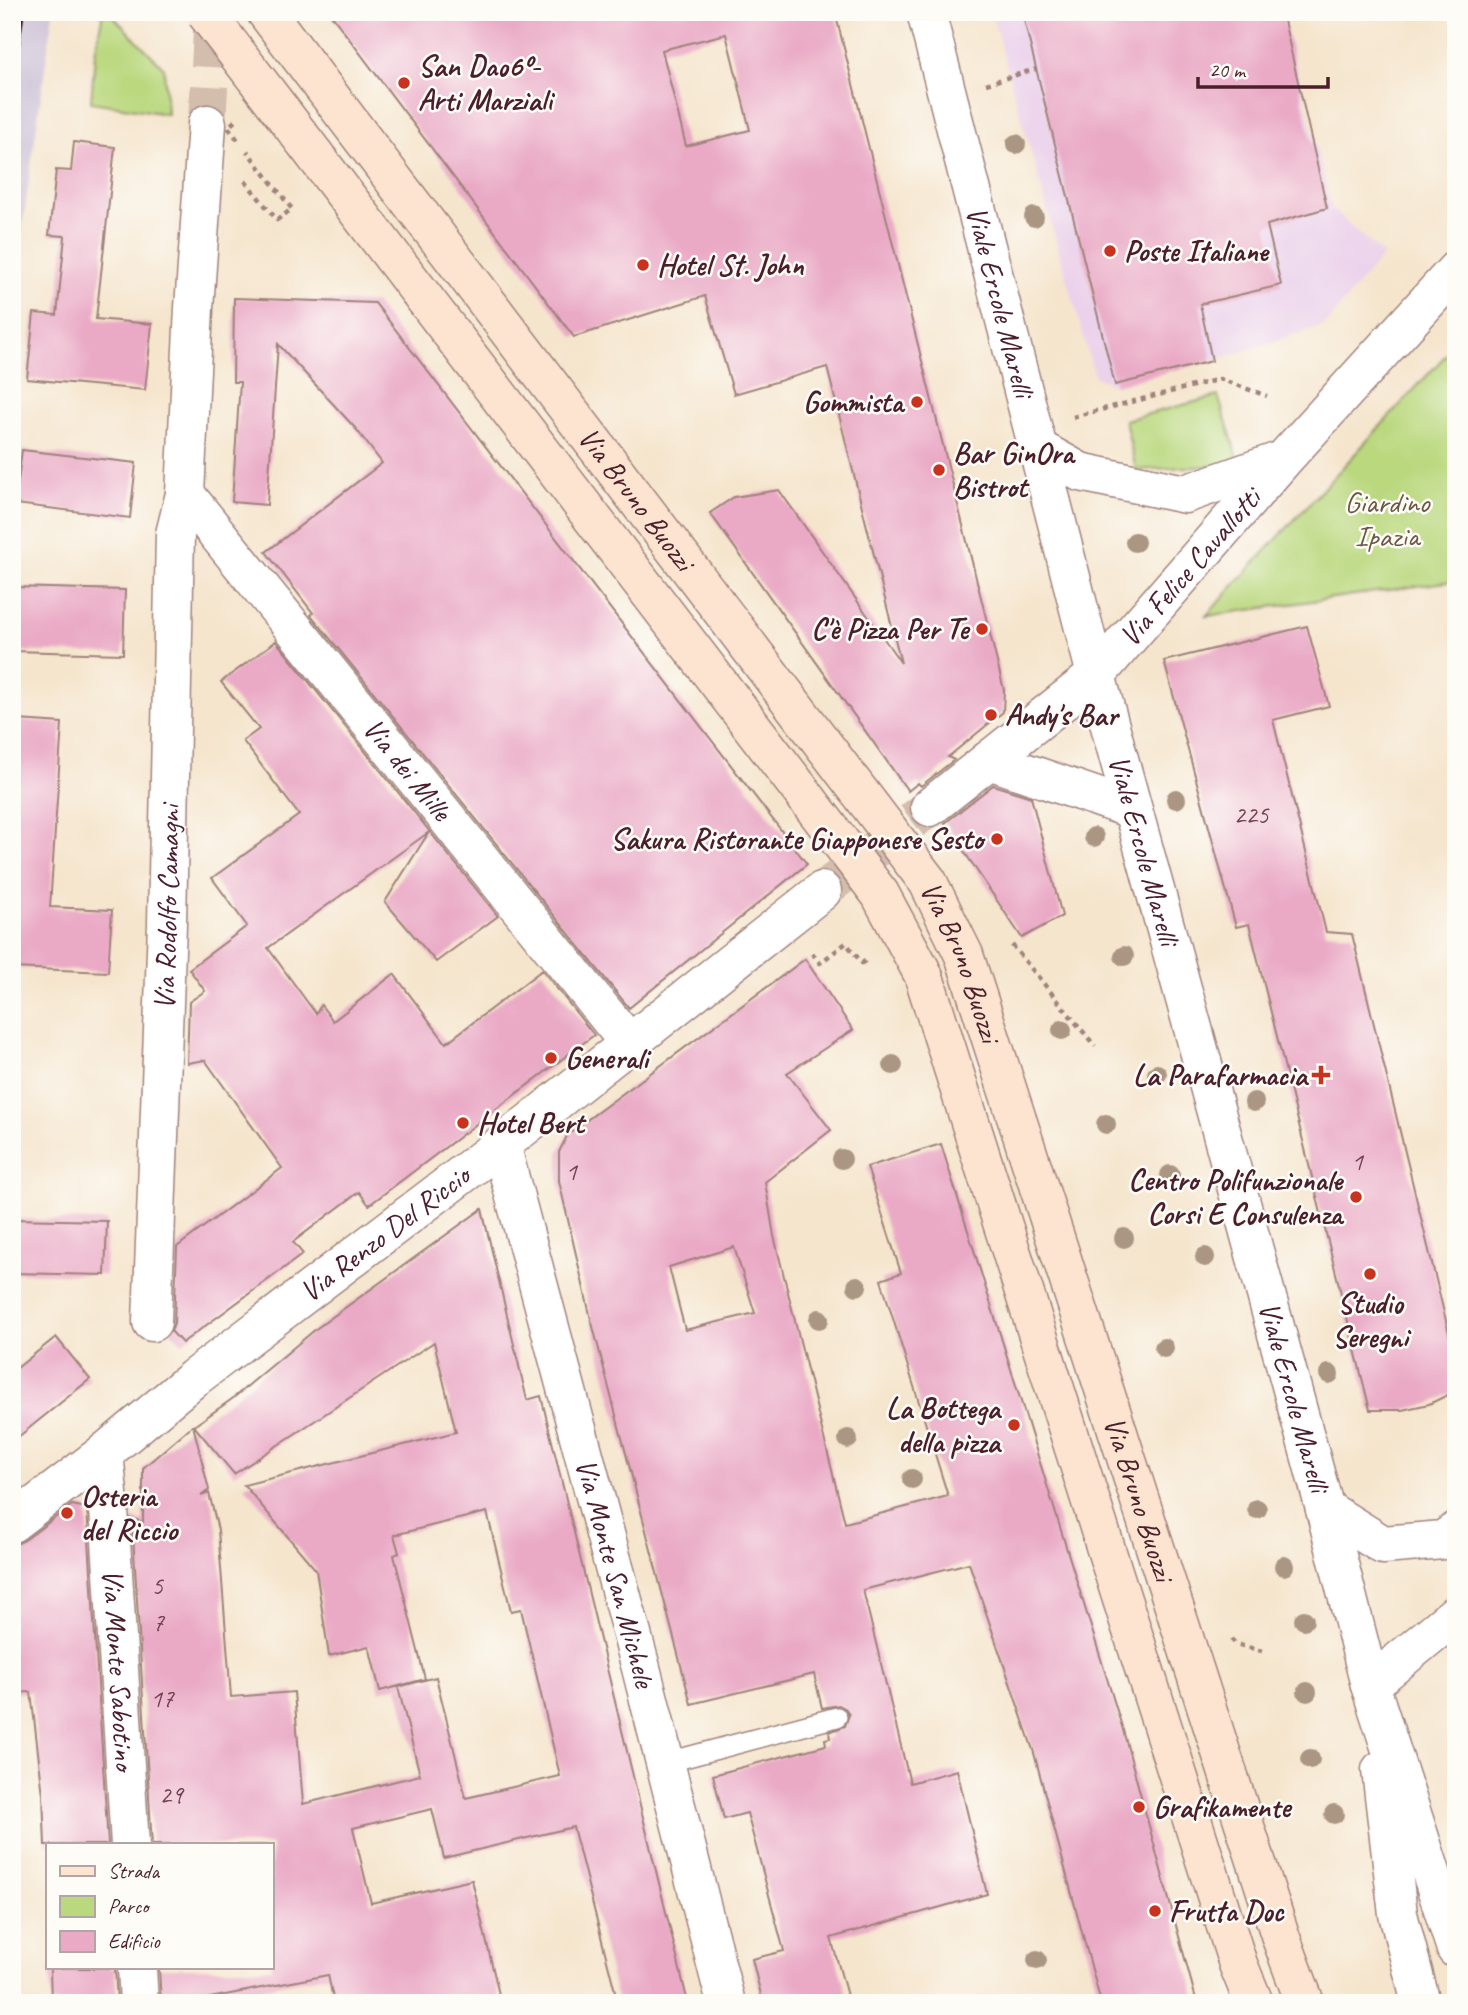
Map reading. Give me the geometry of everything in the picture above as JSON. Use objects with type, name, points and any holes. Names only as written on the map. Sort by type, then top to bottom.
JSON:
[{"type":"main road","name":"Via Bruno Buozzi","points":[[205,12],[880,894],[923,974],[1238,1964],[1254,2003]]},
{"type":"main road","name":"Via Bruno Buozzi","points":[[267,12],[928,882],[964,955],[1281,1938],[1306,2002]]},
{"type":"street","name":"Viale Ercole Marelli","points":[[926,12],[1096,675],[1325,1508],[1370,1685],[1456,1950]]},
{"type":"street","name":"Via Rodolfo Camagni","points":[[152,1322],[167,924],[175,534],[185,494],[194,308],[222,132]]},
{"type":"street","name":"Via Felice Cavallotti","points":[[1096,675],[1283,460],[1456,270]]},
{"type":"street","name":"Via Felice Cavallotti","points":[[1034,438],[1080,472],[1185,495],[1283,460]]},
{"type":"street","name":"Via dei Mille","points":[[185,494],[629,1044]]},
{"type":"street","points":[[930,807],[1096,675]]},
{"type":"street","points":[[989,761],[1132,809]]},
{"type":"street","name":"Via Renzo Del Riccio","points":[[12,1523],[104,1453],[194,1378],[501,1145],[822,891]]},
{"type":"street","name":"Via Monte San Michele","points":[[501,1145],[726,2003]]},
{"type":"street","name":"Via Monte Sabotino","points":[[104,1453],[130,1843]]},
{"type":"street","points":[[1325,1508],[1383,1545],[1443,1540],[1456,1531]]},
{"type":"street","points":[[1370,1685],[1456,1614]]},
{"type":"street","name":"Viale Ercole Marelli","points":[[1370,1685],[1398,1913],[1421,2003]]},
{"type":"street","name":"Viale Ercole Marelli","points":[[1393,2003],[1398,1913]]},
{"type":"street","points":[[137,1969],[139,2003]]},
{"type":"lane","points":[[665,1763],[837,1717]]},
{"type":"path","points":[[948,95],[1036,69]]},
{"type":"path","points":[[222,132],[292,209],[277,220],[243,179]]},
{"type":"path","points":[[1034,438],[1220,379],[1267,396]]},
{"type":"path","points":[[820,963],[846,943],[862,963],[871,956]]},
{"type":"path","points":[[1012,945],[1094,1046]]},
{"type":"path","points":[[1226,1634],[1236,1644],[1262,1651]]},
{"type":"shaded area","points":[[12,12],[53,12],[12,298]]},
{"type":"shaded area","points":[[991,12],[1282,12],[1332,209],[1383,255],[1325,325],[1212,361],[1115,385],[1095,377]]},
{"type":"green space","points":[[103,12],[109,12],[164,68],[167,114],[91,102],[95,54]]},
{"type":"green space","name":"Giardino Ipazia","points":[[1456,344],[1456,594],[1453,581],[1206,616]]},
{"type":"green space","points":[[1218,396],[1240,464],[1136,470],[1125,420]]},
{"type":"building","points":[[329,12],[835,12],[1004,690],[1003,712],[948,757],[954,760],[921,786],[918,783],[908,791],[710,513],[734,497],[779,490],[901,663],[827,367],[734,394],[705,296],[574,337]],"holes":[[[726,34],[750,130],[686,146],[662,50]]]},
{"type":"building","points":[[1022,12],[1282,12],[1327,208],[1267,225],[1281,285],[1200,304],[1212,361],[1115,385]]},
{"type":"building","points":[[74,142],[115,147],[96,319],[152,324],[145,390],[27,379],[34,313],[57,315],[65,236],[49,235],[56,170],[71,171]]},
{"type":"building","points":[[234,298],[375,303],[807,864],[629,1008],[311,615],[313,613],[266,552],[382,463],[356,429],[278,344],[267,505],[232,502],[240,382],[233,382]]},
{"type":"building","points":[[22,450],[136,463],[130,518],[15,504]]},
{"type":"building","points":[[12,587],[125,590],[123,654],[12,651]]},
{"type":"building","points":[[1307,626],[1329,706],[1273,720],[1326,932],[1352,934],[1456,1362],[1456,1391],[1429,1404],[1402,1410],[1370,1410],[1249,924],[1236,927],[1164,661]]},
{"type":"building","points":[[276,641],[498,916],[436,962],[385,902],[429,832],[268,948],[316,1014],[321,1005],[333,1021],[394,974],[446,1043],[542,970],[594,1035],[369,1205],[359,1192],[293,1242],[303,1254],[182,1343],[171,1331],[174,1323],[177,1247],[282,1168],[205,1060],[187,1063],[189,1002],[205,991],[189,969],[247,926],[212,878],[299,815],[243,741],[259,729],[221,682]]},
{"type":"building","points":[[18,720],[62,723],[50,907],[112,910],[108,972],[12,968],[12,750],[17,751]]},
{"type":"building","points":[[993,785],[1031,797],[1062,916],[1022,938],[945,823]]},
{"type":"building","points":[[805,959],[853,1030],[787,1073],[831,1130],[765,1182],[774,1236],[845,1523],[948,1496],[881,1280],[901,1273],[867,1167],[941,1144],[1123,1730],[1197,2003],[1101,2003],[1034,1753],[969,1563],[863,1590],[910,1783],[957,1770],[987,1894],[831,1938],[849,2003],[763,2003],[752,1959],[784,1951],[747,1813],[724,1819],[713,1775],[826,1745],[825,1739],[830,1738],[829,1732],[845,1726],[849,1715],[846,1709],[839,1705],[822,1708],[814,1674],[691,1704],[590,1315],[559,1181],[559,1152],[568,1134]],"holes":[[[734,1247],[755,1313],[685,1330],[669,1267]]]},
{"type":"building","points":[[482,1209],[527,1400],[541,1396],[688,2003],[618,2003],[573,1827],[444,1858],[432,1809],[353,1828],[371,1903],[472,1880],[501,2003],[334,2003],[328,1975],[184,2003],[161,2003],[159,1969],[273,1969],[273,1843],[152,1843],[132,1519],[143,1522],[143,1468],[193,1425],[209,1490],[201,1496],[209,1493],[218,1530],[231,1697],[294,1692],[303,1804],[420,1775],[398,1687],[436,1677],[466,1798],[560,1776],[521,1609],[511,1611],[487,1512],[394,1535],[399,1553],[394,1555],[425,1679],[380,1691],[369,1646],[329,1656],[316,1570],[244,1485],[456,1432],[434,1342],[234,1474],[194,1426],[232,1399],[317,1328]]},
{"type":"building","points":[[12,1219],[107,1221],[105,1275],[12,1273]]},
{"type":"building","points":[[56,1337],[90,1379],[12,1442],[12,1372]]},
{"type":"building","points":[[72,1505],[87,1508],[108,1843],[45,1845],[43,1795],[31,1692],[12,1693],[12,1546],[25,1540]]},
{"type":"building","points":[[50,1969],[115,1969],[117,2003],[51,2003]]},
{"type":"tunnel","points":[[207,124],[213,12]]},
{"type":"tunnel","points":[[822,891],[930,807]]},
{"type":"railway","points":[[12,73],[21,12]]},
{"type":"place","name":"San Dao6º- Arti Marziali","points":[[404,83]]},
{"type":"place","name":"Poste Italiane","points":[[1110,251]]},
{"type":"place","name":"Hotel St. John","points":[[643,265]]},
{"type":"place","name":"Gommista","points":[[917,402]]},
{"type":"place","name":"Bar GinOra Bistrot","points":[[939,470]]},
{"type":"place","name":"C'è Pizza Per Te","points":[[982,629]]},
{"type":"place","name":"Andy's Bar","points":[[991,715]]},
{"type":"place","name":"Sakura Ristorante Giapponese Sesto","points":[[997,839]]},
{"type":"place","name":"Generali","points":[[551,1058]]},
{"type":"place","name":"La Parafarmacia","points":[[1321,1075]]},
{"type":"place","name":"Hotel Bert","points":[[463,1123]]},
{"type":"place","name":"Centro Polifunzionale Corsi E Consulenza","points":[[1356,1197]]},
{"type":"place","name":"Studio Seregni","points":[[1370,1274]]},
{"type":"place","name":"La Bottega della pizza","points":[[1014,1425]]},
{"type":"place","name":"Osteria del Riccio","points":[[67,1513]]},
{"type":"place","name":"Grafikamente","points":[[1139,1807]]},
{"type":"place","name":"Frutta Doc","points":[[1155,1911]]}]
